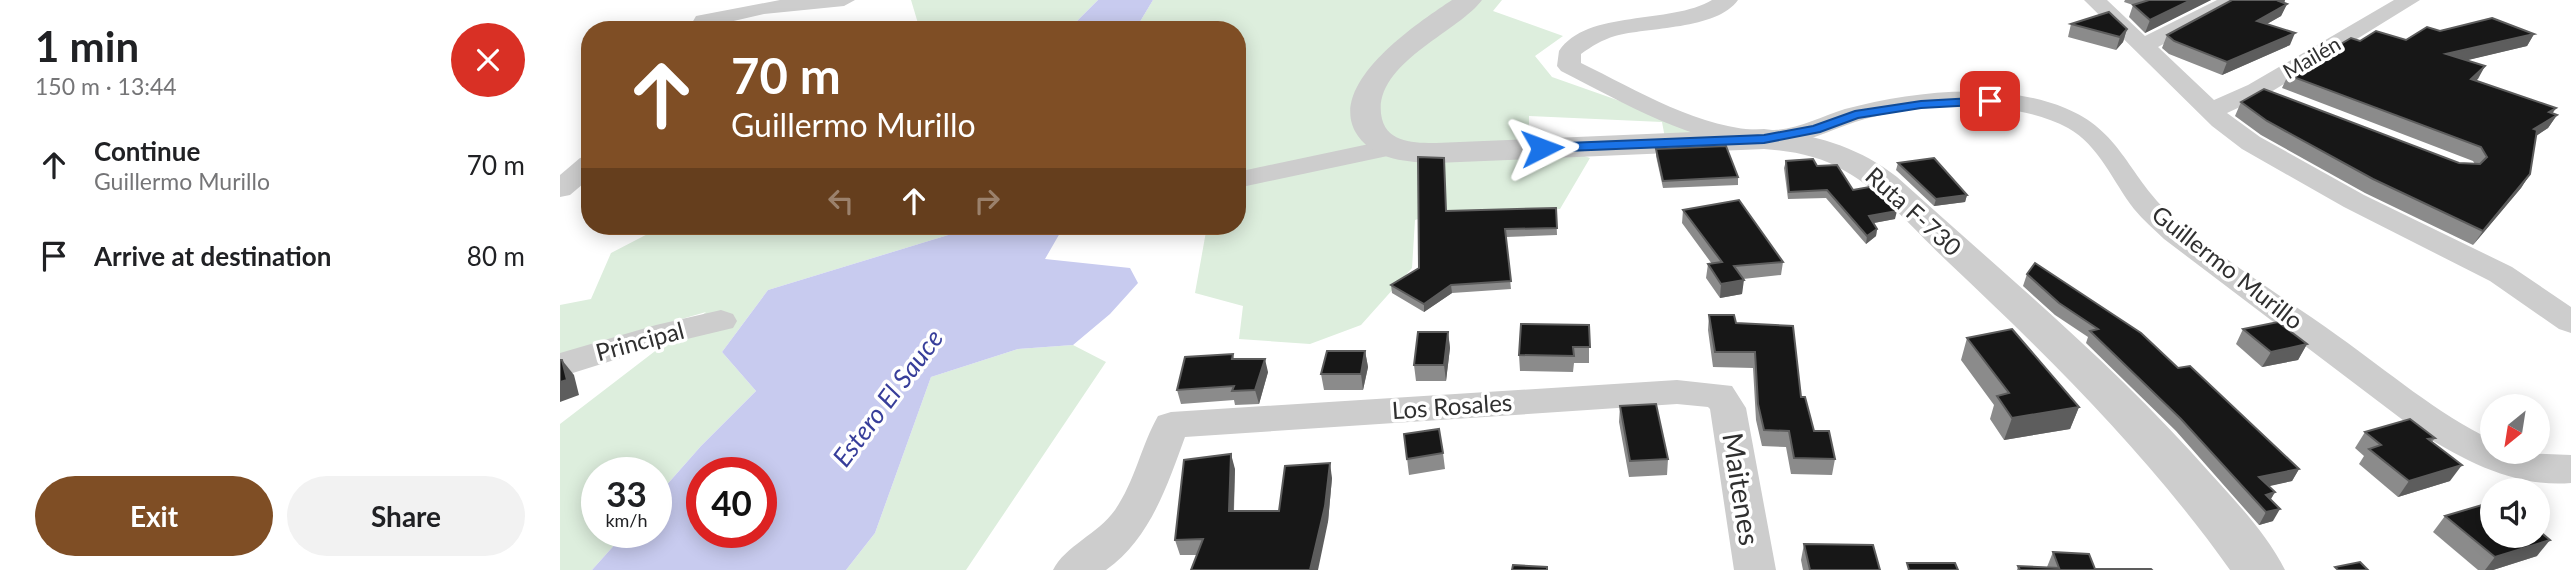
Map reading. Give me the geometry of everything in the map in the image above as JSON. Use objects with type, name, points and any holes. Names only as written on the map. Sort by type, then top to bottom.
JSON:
[{"type":"street","points":[[704,21],[764,8],[844,0]]},
{"type":"street","points":[[1388,148],[1373,134],[1365,118],[1363,108],[1368,90],[1417,39],[1469,0]]},
{"type":"street","points":[[1727,0],[1704,13],[1637,25],[1581,43],[1570,51],[1567,61],[1569,66],[1680,118],[1764,139]]},
{"type":"street","points":[[2095,0],[2146,45],[2211,111],[2251,143],[2354,201],[2501,274],[2571,322]]},
{"type":"street","points":[[2146,45],[2233,0]]},
{"type":"street","name":"Mailén","points":[[2211,111],[2257,90],[2409,0]]},
{"type":"street","points":[[2257,90],[2283,100]]},
{"type":"street","name":"Guillermo Murillo","points":[[1764,139],[1816,129],[1855,115],[1921,105],[2005,102],[2062,116],[2085,128],[2103,142],[2132,190],[2172,230],[2446,430],[2507,460],[2548,469],[2571,469]]},
{"type":"street","name":"Ruta F-730","points":[[1388,148],[1436,153],[1764,139],[1822,148],[1851,160],[1875,175],[2123,408],[2215,511],[2259,570]]},
{"type":"street","points":[[1246,178],[1388,148]]},
{"type":"street","points":[[560,189],[581,172]]},
{"type":"street","name":"Principal","points":[[560,365],[656,336],[721,321]]},
{"type":"street","name":"Los Rosales","points":[[1074,570],[1105,548],[1130,518],[1145,492],[1171,425],[1677,392],[1718,395],[1728,408]]},
{"type":"street","name":"Maitenes","points":[[1728,408],[1755,570]]},
{"type":"green space","points":[[911,0],[1098,0],[1077,21],[917,21]]},
{"type":"green space","points":[[1153,0],[1502,0],[1493,11],[1563,36],[1535,56],[1552,77],[1722,137],[1665,138],[1662,122],[1529,116],[1529,137],[1590,158],[1560,209],[1442,211],[1415,220],[1412,268],[1361,325],[1310,344],[1239,339],[1243,306],[1195,293],[1205,235],[1246,235],[1246,21],[1140,21]]},
{"type":"green space","points":[[646,235],[948,235],[768,290],[722,352],[756,391],[691,457],[686,457],[686,463],[672,479],[672,457],[581,457],[581,548],[612,548],[592,570],[560,570],[560,424],[706,312],[560,354],[560,305],[591,299],[611,253]]},
{"type":"green space","points":[[1073,345],[1106,362],[966,570],[846,570],[875,533],[931,377],[1018,349]]},
{"type":"water","points":[[1098,0],[1153,0],[1140,21],[1077,21]]},
{"type":"water","name":"Estero El Sauce","points":[[948,235],[1059,235],[1045,259],[1130,268],[1138,283],[1110,314],[1073,345],[1018,349],[931,377],[875,533],[846,570],[592,570],[612,548],[672,548],[672,479],[686,463],[686,548],[777,548],[777,457],[691,457],[756,391],[722,352],[768,290]]},
{"type":"building","points":[[2149,0],[2191,0],[2150,20],[2133,5]]},
{"type":"building","points":[[2232,0],[2281,0],[2279,1],[2287,4],[2257,21],[2295,33],[2227,62],[2174,41],[2167,35]]},
{"type":"building","points":[[2109,12],[2127,29],[2120,37],[2071,24]]},
{"type":"building","points":[[2492,18],[2534,34],[2446,54],[2485,66],[2471,79],[2556,108],[2549,112],[2557,115],[2534,129],[2537,130],[2530,174],[2483,231],[2373,179],[2267,121],[2241,102],[2264,89],[2459,163],[2480,164],[2487,157],[2481,147],[2288,75],[2351,38],[2360,41],[2376,31],[2406,40],[2427,27],[2440,31]]},
{"type":"building","points":[[1726,146],[1738,177],[1663,181],[1656,149]]},
{"type":"building","points":[[1418,157],[1444,158],[1446,211],[1556,208],[1557,228],[1505,229],[1511,281],[1451,285],[1424,304],[1391,285],[1419,268]]},
{"type":"building","points":[[1934,158],[1967,195],[1936,199],[1898,163]]},
{"type":"building","points":[[1813,159],[1817,166],[1837,165],[1853,190],[1875,186],[1895,204],[1891,205],[1897,211],[1869,216],[1877,229],[1867,236],[1827,190],[1789,192],[1786,161]]},
{"type":"building","points":[[1739,200],[1783,262],[1734,266],[1744,280],[1721,284],[1708,264],[1722,262],[1683,210]]},
{"type":"building","points":[[2035,263],[2141,333],[2178,368],[2190,366],[2299,469],[2259,477],[2275,492],[2266,495],[2280,509],[2266,512],[2181,419],[2090,331],[2098,329],[2059,303],[2027,274]]},
{"type":"building","points":[[1709,315],[1734,315],[1736,323],[1793,326],[1801,397],[1805,397],[1814,431],[1829,431],[1835,459],[1794,458],[1789,431],[1764,430],[1758,404],[1755,352],[1715,352]]},
{"type":"building","points":[[2278,322],[2307,344],[2271,352],[2243,329]]},
{"type":"building","points":[[1521,324],[1589,325],[1590,347],[1573,347],[1574,356],[1519,355]]},
{"type":"building","points":[[2012,329],[2079,407],[2012,418],[1997,396],[2009,393],[1967,338]]},
{"type":"building","points":[[1418,332],[1448,332],[1444,365],[1414,365]]},
{"type":"building","points":[[1327,351],[1365,351],[1361,374],[1321,374]]},
{"type":"building","points":[[1233,354],[1232,359],[1265,359],[1255,390],[1232,391],[1234,386],[1177,390],[1185,357]]},
{"type":"building","points":[[560,360],[567,380],[560,382]]},
{"type":"building","points":[[1656,404],[1668,459],[1630,461],[1620,406]]},
{"type":"building","points":[[2410,419],[2435,438],[2428,439],[2462,465],[2409,481],[2369,449],[2381,445],[2365,432]]},
{"type":"building","points":[[1439,429],[1443,453],[1407,459],[1404,434]]},
{"type":"building","points":[[1231,454],[1229,511],[1279,511],[1285,466],[1330,463],[1325,506],[1310,570],[1191,570],[1203,539],[1175,540],[1184,460]]},
{"type":"building","points":[[2480,506],[2480,545],[2445,516]]},
{"type":"building","points":[[1804,544],[1873,545],[1880,570],[1810,570]]},
{"type":"building","points":[[2484,548],[2524,548],[2495,557]]},
{"type":"building","points":[[2053,552],[2089,554],[2095,569],[2152,570],[2020,570],[2018,566],[2059,568]]},
{"type":"building","points":[[2360,562],[2368,570],[2338,570],[2335,567]]},
{"type":"building","points":[[1907,563],[1955,563],[1958,570],[1909,570]]},
{"type":"building","points":[[1513,565],[1547,567],[1547,570],[1512,570]]},
{"type":"route","points":[[1542,148],[1764,139],[1816,129],[1855,115],[1921,105],[1990,101]]}]
